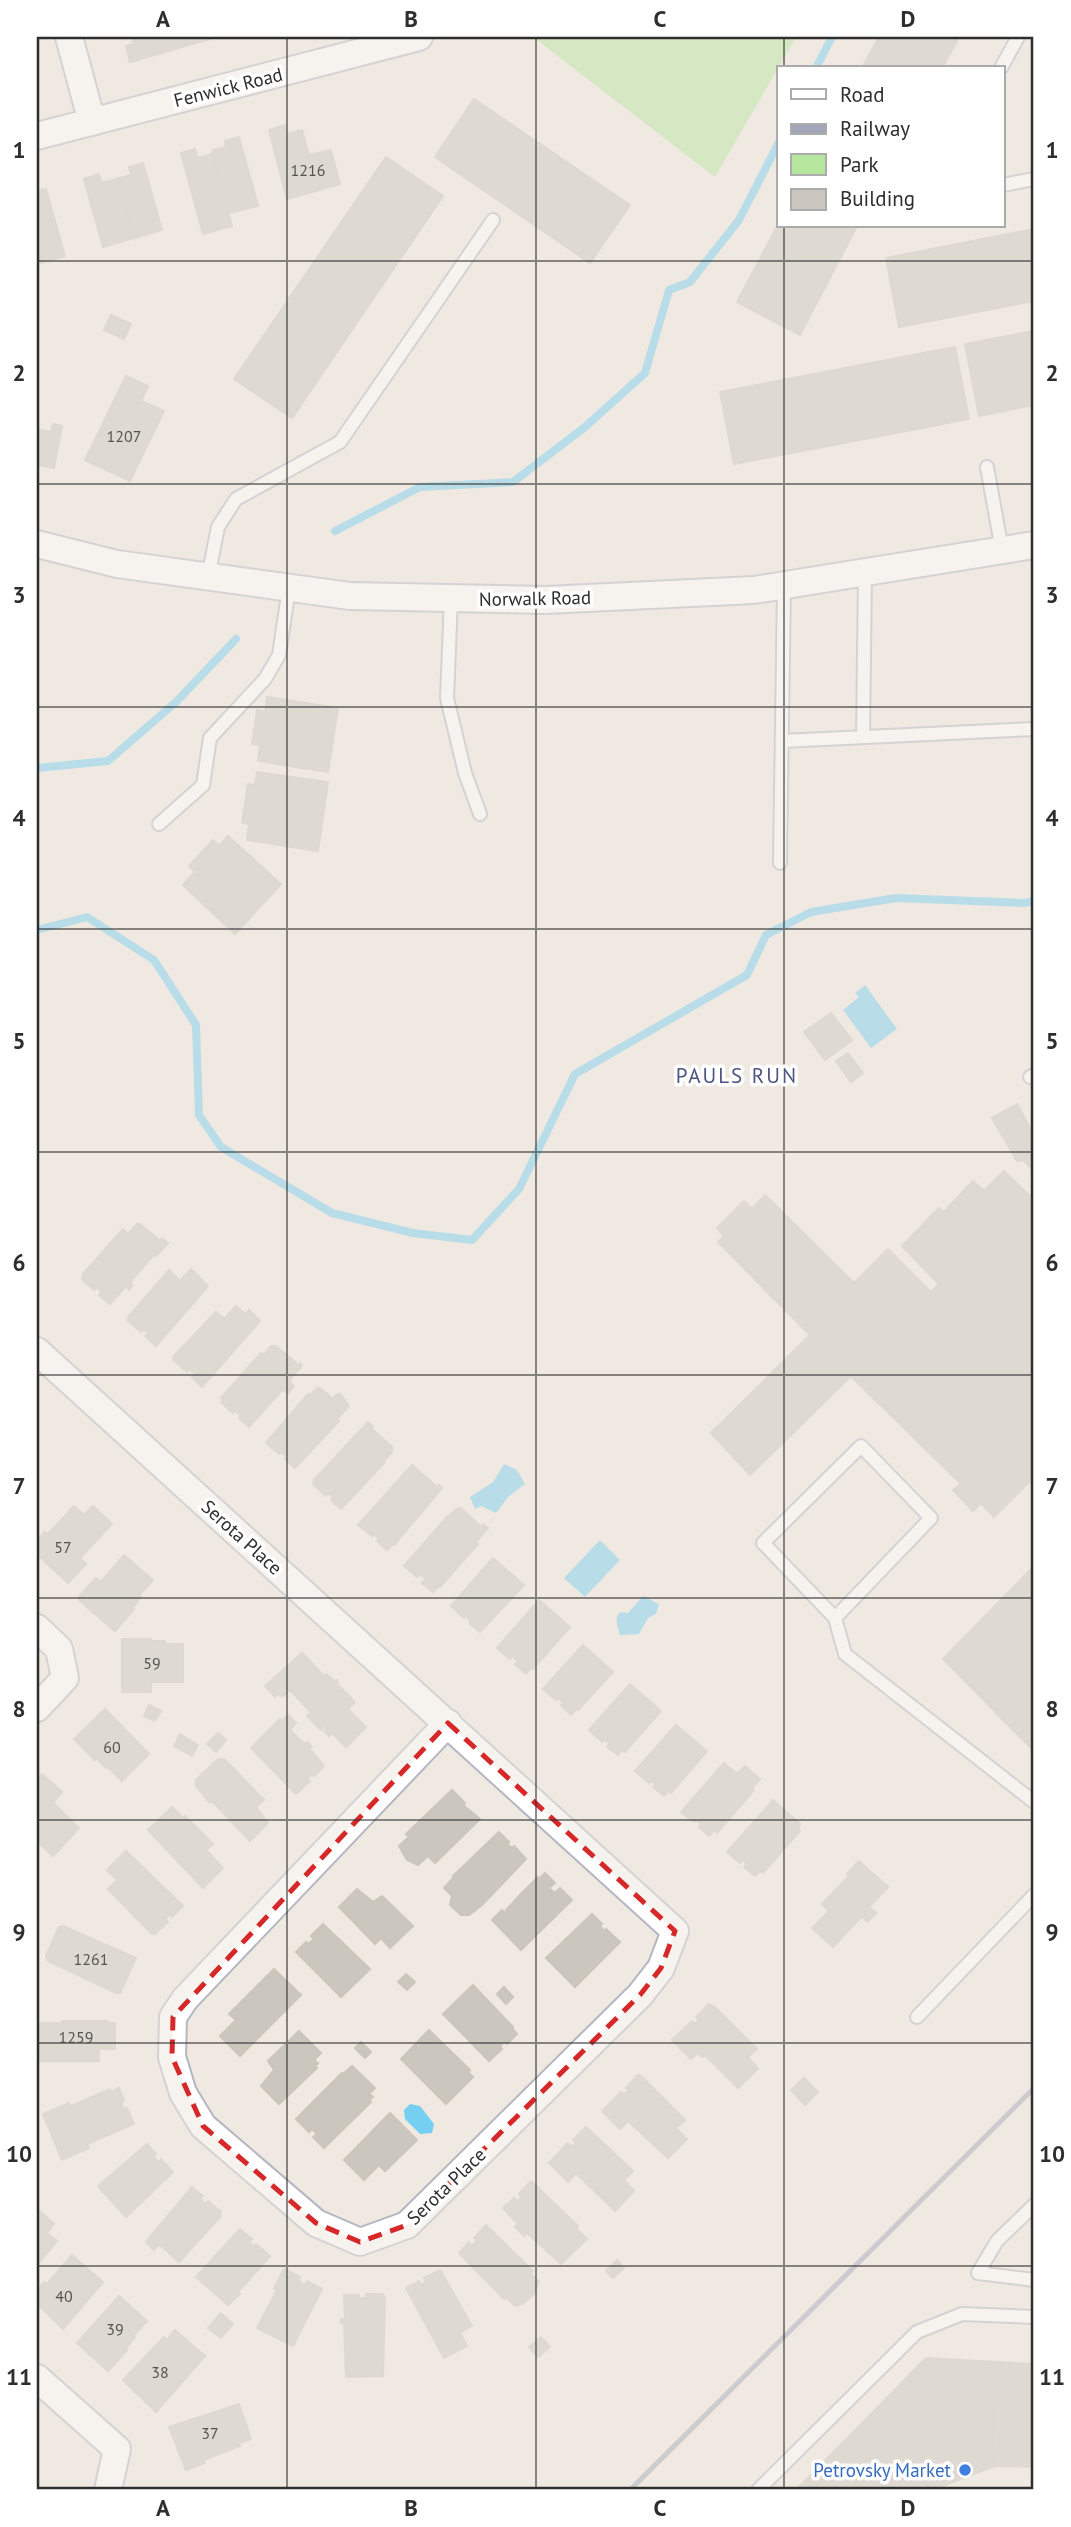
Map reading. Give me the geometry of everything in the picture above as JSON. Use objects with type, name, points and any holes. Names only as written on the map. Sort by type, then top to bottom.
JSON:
[{"type":"street","points":[[69,37],[92,122]]},
{"type":"street","name":"Fenwick Road","points":[[37,136],[419,37]]},
{"type":"street","name":"Norwalk Road","points":[[37,544],[117,564],[350,596],[546,600],[754,590],[1034,545]]},
{"type":"street","name":"Serota Place","points":[[37,1351],[448,1723],[675,1931],[661,1968],[640,1995],[611,2024],[407,2225],[360,2242],[316,2223],[203,2126],[183,2093],[172,2057],[173,2017],[195,1989],[448,1723]]},
{"type":"street","points":[[37,1628],[59,1649],[65,1678],[37,1708]]},
{"type":"street","points":[[37,2378],[117,2449],[108,2490]]},
{"type":"lane","points":[[1002,66],[1018,37]]},
{"type":"lane","points":[[1004,185],[1034,179]]},
{"type":"lane","points":[[208,577],[218,527],[236,499],[340,442],[493,220]]},
{"type":"lane","points":[[987,467],[1002,550]]},
{"type":"lane","points":[[863,737],[865,573]]},
{"type":"lane","points":[[780,863],[784,585]]},
{"type":"lane","points":[[159,824],[203,785],[210,738],[265,679],[279,655],[289,587]]},
{"type":"lane","points":[[451,599],[447,698],[465,773],[480,814]]},
{"type":"lane","points":[[782,741],[1034,729]]},
{"type":"lane","points":[[835,1618],[931,1518],[861,1446],[763,1543],[835,1618],[845,1654],[1034,1802]]},
{"type":"lane","points":[[916,2017],[1034,1895]]},
{"type":"lane","points":[[1034,2206],[997,2241],[978,2273],[1034,2280]]},
{"type":"lane","points":[[758,2490],[916,2332],[962,2314],[1034,2317]]},
{"type":"highlighted area","points":[[448,1723],[675,1931],[661,1968],[640,1995],[407,2225],[360,2242],[316,2223],[203,2126],[172,2057],[173,2017]]},
{"type":"green space","points":[[533,37],[796,37],[715,177]]},
{"type":"water","points":[[865,985],[897,1029],[871,1048],[843,1010],[859,997],[855,993]]},
{"type":"water","points":[[504,1464],[517,1470],[525,1484],[508,1497],[496,1513],[481,1506],[475,1509],[470,1497],[493,1482]]},
{"type":"water","points":[[600,1540],[620,1560],[585,1597],[564,1578]]},
{"type":"water","points":[[643,1596],[659,1604],[656,1614],[648,1618],[639,1634],[620,1635],[617,1617],[621,1612],[628,1613]]},
{"type":"water","points":[[410,2104],[420,2106],[434,2124],[432,2133],[420,2134],[405,2119],[404,2110]]},
{"type":"building","points":[[132,37],[210,39],[130,62],[126,46],[134,44]]},
{"type":"building","points":[[879,37],[959,37],[943,66],[863,66]]},
{"type":"building","points":[[474,99],[630,205],[590,263],[435,157]]},
{"type":"building","points":[[285,125],[287,134],[302,130],[309,155],[331,150],[340,184],[287,199],[269,130]]},
{"type":"building","points":[[239,137],[258,206],[228,213],[212,154],[213,150],[226,147],[225,141]]},
{"type":"building","points":[[195,149],[198,158],[212,154],[232,226],[203,234],[181,153]]},
{"type":"building","points":[[386,157],[443,196],[292,418],[234,379]]},
{"type":"building","points":[[143,163],[162,230],[134,238],[117,179],[131,175],[129,167]]},
{"type":"building","points":[[99,174],[101,183],[117,179],[134,238],[103,247],[84,179]]},
{"type":"building","points":[[46,189],[65,256],[37,264],[37,191]]},
{"type":"building","points":[[777,227],[856,228],[800,335],[737,302]]},
{"type":"building","points":[[1034,229],[1034,301],[899,327],[886,258]]},
{"type":"building","points":[[111,315],[131,324],[124,339],[104,330]]},
{"type":"building","points":[[1034,331],[1034,405],[979,416],[965,344]]},
{"type":"building","points":[[955,347],[969,419],[734,464],[720,392]]},
{"type":"building","points":[[126,376],[148,386],[141,401],[164,411],[130,481],[85,460]]},
{"type":"building","points":[[53,424],[62,426],[54,468],[37,465],[37,429],[51,432]]},
{"type":"building","points":[[267,697],[338,708],[328,772],[258,761],[260,745],[252,744],[257,710],[265,712]]},
{"type":"building","points":[[257,772],[328,782],[318,851],[247,840],[249,824],[242,823],[248,784],[255,785]]},
{"type":"building","points":[[228,836],[281,884],[235,934],[183,885],[195,872],[189,866],[213,840],[219,846]]},
{"type":"building","points":[[831,1013],[852,1040],[825,1060],[804,1032]]},
{"type":"building","points":[[848,1053],[863,1073],[851,1082],[836,1061]]},
{"type":"building","points":[[1017,1104],[1034,1135],[1034,1171],[1023,1160],[1017,1161],[992,1118]]},
{"type":"building","points":[[1004,1171],[1032,1198],[1034,1196],[1034,1477],[994,1517],[981,1503],[973,1511],[953,1490],[961,1484],[851,1376],[750,1475],[711,1433],[810,1335],[718,1242],[724,1236],[717,1228],[744,1201],[752,1209],[765,1195],[854,1283],[888,1249],[931,1292],[939,1284],[902,1246],[939,1208],[944,1212],[973,1181],[984,1191]]},
{"type":"building","points":[[137,1224],[160,1241],[162,1238],[168,1243],[156,1256],[153,1253],[130,1282],[133,1285],[129,1290],[126,1286],[110,1304],[99,1295],[102,1292],[97,1287],[94,1290],[82,1279],[83,1274],[123,1229],[128,1234]]},
{"type":"building","points":[[191,1269],[208,1286],[156,1346],[145,1336],[148,1333],[143,1329],[141,1332],[127,1320],[169,1270],[180,1281]]},
{"type":"building","points":[[236,1306],[245,1314],[249,1310],[260,1321],[202,1387],[192,1377],[195,1374],[190,1369],[187,1372],[173,1360],[174,1356],[216,1312],[224,1319]]},
{"type":"building","points":[[271,1346],[276,1346],[296,1363],[296,1367],[300,1363],[302,1366],[291,1378],[290,1382],[294,1386],[288,1394],[283,1389],[249,1427],[239,1418],[241,1415],[235,1411],[233,1413],[221,1402],[221,1398],[261,1353],[264,1355]]},
{"type":"building","points":[[317,1388],[332,1400],[340,1394],[349,1406],[337,1419],[339,1421],[295,1468],[285,1459],[287,1457],[266,1443],[308,1394]]},
{"type":"building","points":[[368,1422],[392,1447],[392,1452],[341,1509],[331,1500],[333,1497],[328,1493],[326,1496],[313,1484],[314,1480]]},
{"type":"building","points":[[412,1465],[437,1487],[439,1485],[442,1488],[387,1550],[374,1534],[372,1536],[358,1525]]},
{"type":"building","points":[[74,1506],[84,1515],[93,1506],[112,1524],[80,1558],[86,1564],[68,1583],[37,1554],[37,1541],[45,1532],[47,1535]]},
{"type":"building","points":[[461,1508],[481,1527],[483,1524],[488,1528],[475,1543],[478,1544],[433,1592],[422,1583],[426,1579],[420,1574],[417,1577],[404,1566],[447,1517]]},
{"type":"building","points":[[124,1555],[153,1580],[115,1631],[79,1600],[79,1597],[96,1578],[101,1582]]},
{"type":"building","points":[[493,1558],[524,1585],[480,1632],[469,1623],[471,1621],[466,1616],[464,1618],[451,1606]]},
{"type":"building","points":[[1034,1566],[1034,1751],[943,1659]]},
{"type":"building","points":[[539,1600],[570,1627],[526,1674],[515,1664],[518,1661],[512,1656],[510,1659],[497,1648]]},
{"type":"building","points":[[122,1639],[151,1639],[165,1641],[165,1644],[183,1644],[183,1682],[151,1682],[151,1692],[122,1692]]},
{"type":"building","points":[[583,1645],[613,1672],[571,1715],[561,1705],[564,1703],[543,1689]]},
{"type":"building","points":[[302,1653],[324,1676],[326,1674],[334,1681],[337,1680],[339,1686],[355,1702],[348,1709],[366,1727],[346,1747],[332,1733],[329,1736],[324,1731],[327,1728],[325,1725],[321,1730],[307,1716],[311,1712],[290,1690],[282,1697],[278,1693],[275,1697],[265,1686]]},
{"type":"building","points":[[630,1684],[661,1711],[625,1752],[622,1750],[618,1755],[607,1747],[610,1743],[604,1739],[602,1742],[589,1730]]},
{"type":"building","points":[[149,1705],[161,1711],[155,1721],[144,1716]]},
{"type":"building","points":[[105,1709],[149,1754],[122,1781],[74,1739]]},
{"type":"building","points":[[288,1715],[296,1723],[290,1730],[304,1744],[307,1742],[311,1746],[309,1748],[324,1766],[314,1776],[312,1774],[307,1778],[310,1781],[296,1794],[251,1748],[280,1719],[282,1721]]},
{"type":"building","points":[[676,1725],[707,1751],[671,1793],[669,1791],[664,1796],[653,1787],[656,1785],[651,1780],[649,1783],[635,1771]]},
{"type":"building","points":[[218,1733],[226,1740],[216,1752],[207,1744]]},
{"type":"building","points":[[180,1734],[198,1745],[192,1756],[174,1746]]},
{"type":"building","points":[[218,1759],[224,1759],[264,1800],[256,1807],[268,1823],[250,1841],[196,1786],[196,1780]]},
{"type":"building","points":[[724,1763],[737,1774],[745,1766],[760,1779],[752,1788],[754,1790],[717,1833],[714,1830],[709,1836],[699,1827],[701,1824],[681,1812]]},
{"type":"building","points":[[42,1774],[62,1792],[53,1803],[79,1828],[53,1856],[37,1841],[37,1780]]},
{"type":"building","points":[[452,1790],[465,1803],[463,1805],[480,1819],[435,1863],[428,1856],[418,1865],[407,1860],[399,1846],[409,1837],[406,1834]]},
{"type":"building","points":[[773,1800],[800,1824],[800,1831],[763,1873],[760,1871],[755,1876],[744,1867],[747,1864],[742,1860],[740,1863],[727,1852]]},
{"type":"building","points":[[172,1807],[213,1844],[206,1850],[223,1868],[203,1888],[148,1830]]},
{"type":"building","points":[[499,1832],[509,1842],[507,1844],[512,1848],[514,1846],[526,1859],[482,1905],[469,1915],[461,1915],[450,1905],[452,1896],[444,1888]]},
{"type":"building","points":[[126,1851],[183,1906],[172,1917],[170,1915],[165,1919],[168,1922],[155,1934],[108,1889],[117,1880],[107,1870]]},
{"type":"building","points":[[859,1861],[888,1887],[869,1907],[876,1913],[867,1922],[862,1916],[833,1947],[812,1928],[829,1911],[822,1904],[849,1876],[847,1874]]},
{"type":"building","points":[[545,1873],[555,1883],[549,1888],[555,1893],[560,1888],[572,1900],[521,1950],[492,1920],[502,1910],[505,1913],[538,1877],[539,1879]]},
{"type":"building","points":[[357,1889],[373,1902],[382,1896],[413,1926],[390,1948],[381,1938],[375,1944],[339,1907]]},
{"type":"building","points":[[592,1914],[602,1924],[600,1926],[604,1931],[606,1929],[620,1942],[575,1987],[546,1958]]},
{"type":"building","points":[[323,1924],[370,1969],[341,1997],[296,1952],[306,1942],[308,1944],[314,1939],[311,1936]]},
{"type":"building","points":[[63,1926],[136,1958],[120,1993],[48,1961],[46,1956],[59,1927]]},
{"type":"building","points":[[274,1969],[301,1995],[240,2056],[220,2036],[236,2020],[229,2014]]},
{"type":"building","points":[[406,1974],[415,1982],[407,1990],[398,1982]]},
{"type":"building","points":[[473,1985],[517,2034],[507,2044],[505,2041],[500,2046],[502,2049],[489,2061],[443,2014]]},
{"type":"building","points":[[504,1987],[513,1997],[506,2004],[497,1994]]},
{"type":"building","points":[[709,2004],[757,2049],[748,2057],[758,2069],[738,2088],[705,2055],[702,2057],[698,2053],[691,2059],[672,2040],[692,2021],[695,2024],[699,2020],[696,2017]]},
{"type":"building","points":[[37,2023],[115,2023],[115,2049],[99,2049],[99,2061],[37,2061]]},
{"type":"building","points":[[429,2030],[470,2070],[468,2072],[473,2077],[446,2104],[401,2059]]},
{"type":"building","points":[[299,2031],[321,2053],[314,2060],[318,2063],[315,2066],[317,2068],[279,2104],[261,2086],[274,2070],[268,2061]]},
{"type":"building","points":[[361,2042],[371,2052],[365,2058],[355,2048]]},
{"type":"building","points":[[352,2066],[375,2088],[369,2094],[373,2097],[324,2148],[313,2137],[317,2134],[312,2129],[309,2132],[296,2119]]},
{"type":"building","points":[[638,2075],[685,2120],[676,2128],[687,2139],[668,2158],[628,2121],[620,2129],[602,2111],[621,2092],[624,2095],[629,2090],[626,2088]]},
{"type":"building","points":[[804,2078],[818,2092],[805,2105],[791,2090]]},
{"type":"building","points":[[119,2088],[124,2101],[121,2102],[123,2109],[127,2108],[134,2124],[87,2144],[89,2148],[62,2160],[43,2114]]},
{"type":"building","points":[[390,2113],[417,2140],[385,2171],[379,2165],[364,2180],[344,2160]]},
{"type":"building","points":[[586,2127],[633,2171],[624,2180],[634,2191],[615,2211],[576,2173],[568,2182],[549,2163],[568,2143],[571,2147],[576,2143],[573,2140]]},
{"type":"building","points":[[147,2144],[156,2154],[153,2156],[159,2162],[161,2159],[173,2172],[126,2217],[98,2186]]},
{"type":"building","points":[[531,2181],[578,2226],[576,2228],[587,2239],[561,2264],[527,2233],[524,2236],[515,2227],[518,2224],[503,2208],[514,2198],[517,2201],[522,2197],[519,2194]]},
{"type":"building","points":[[192,2187],[203,2196],[200,2199],[205,2204],[208,2201],[221,2212],[220,2217],[179,2262],[159,2244],[154,2250],[146,2242]]},
{"type":"building","points":[[37,2209],[54,2224],[47,2233],[57,2241],[37,2265]]},
{"type":"building","points":[[486,2225],[533,2271],[530,2273],[539,2282],[533,2295],[522,2304],[515,2306],[506,2297],[504,2299],[459,2253],[469,2242],[472,2246],[477,2241],[474,2238]]},
{"type":"building","points":[[240,2229],[252,2239],[249,2242],[254,2247],[256,2244],[270,2256],[228,2305],[196,2277]]},
{"type":"building","points":[[72,2255],[103,2282],[63,2329],[37,2303],[37,2290],[44,2282],[47,2284]]},
{"type":"building","points":[[617,2260],[624,2268],[613,2278],[606,2271]]},
{"type":"building","points":[[284,2269],[300,2277],[298,2281],[305,2285],[307,2281],[322,2289],[293,2346],[257,2328],[277,2290],[274,2288]]},
{"type":"building","points":[[440,2270],[472,2326],[460,2333],[467,2346],[444,2358],[406,2288],[419,2281],[420,2285],[426,2282],[424,2278]]},
{"type":"building","points":[[366,2294],[383,2294],[385,2298],[383,2376],[346,2377],[344,2323],[341,2323],[341,2319],[345,2319],[344,2295],[366,2298]]},
{"type":"building","points":[[119,2296],[147,2321],[108,2371],[77,2343]]},
{"type":"building","points":[[221,2313],[233,2324],[221,2338],[208,2328]]},
{"type":"building","points":[[175,2330],[205,2356],[156,2412],[123,2380],[164,2337],[167,2340]]},
{"type":"building","points":[[541,2337],[550,2347],[538,2357],[529,2347]]},
{"type":"building","points":[[926,2358],[997,2362],[992,2455],[995,2466],[945,2485],[875,2410]]},
{"type":"building","points":[[997,2362],[1034,2364],[1034,2467],[995,2466],[992,2455]]},
{"type":"building","points":[[239,2404],[251,2439],[186,2470],[169,2427]]},
{"type":"building","points":[[875,2410],[945,2485],[941,2490],[796,2490]]},
{"type":"waterway","points":[[817,66],[832,37]]},
{"type":"waterway","points":[[335,531],[420,487],[513,482],[585,427],[645,373],[669,290],[690,282],[739,220],[777,146]]},
{"type":"waterway","points":[[37,768],[108,761],[176,702],[236,639]]},
{"type":"waterway","points":[[37,930],[87,917],[154,960],[196,1025],[199,1115],[221,1147],[332,1213],[413,1233],[472,1240],[519,1189],[575,1074],[747,975],[766,935],[811,912],[896,898],[1024,903],[1034,901]]},
{"type":"railway","points":[[630,2490],[1034,2088]]},
{"type":"place","name":"Petrovsky Market","points":[[965,2470]]},
{"type":"district","name":"PAULS RUN","points":[[737,1075]]}]
